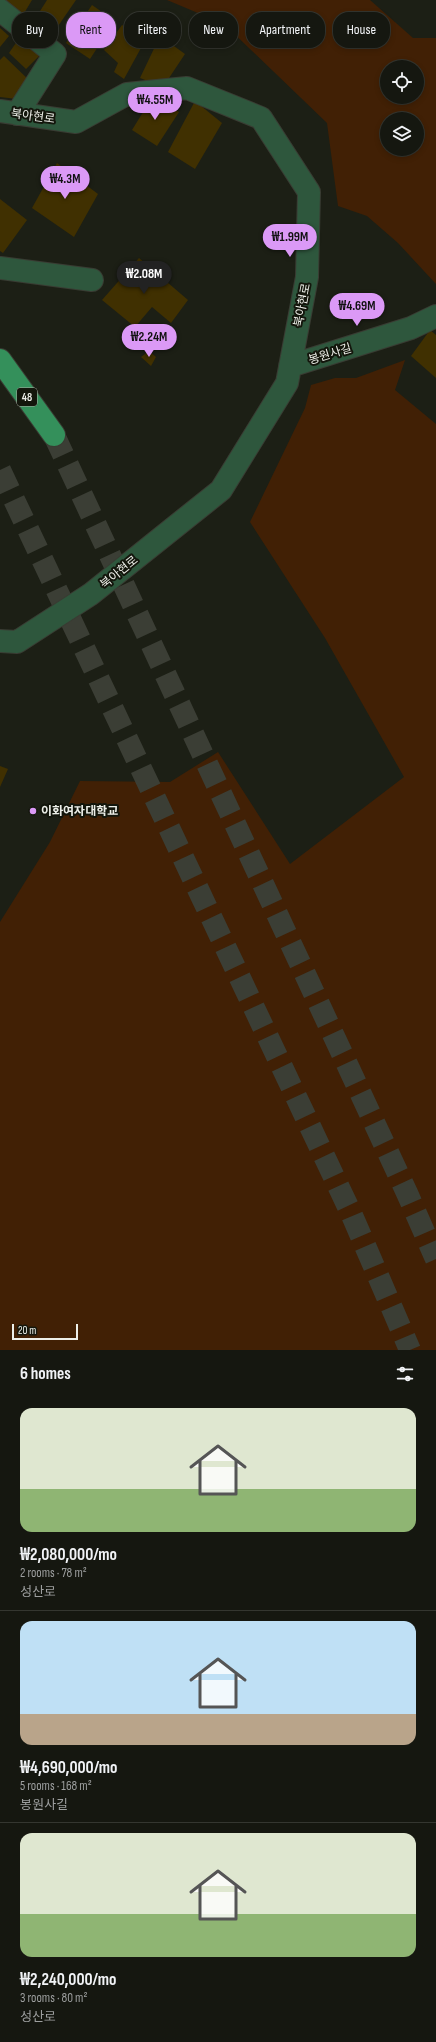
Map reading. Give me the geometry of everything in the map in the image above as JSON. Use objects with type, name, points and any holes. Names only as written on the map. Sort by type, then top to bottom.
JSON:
[{"type":"main road","name":"48","points":[[0,360],[54,434]]},
{"type":"street","points":[[0,10],[55,54],[9,113]]},
{"type":"street","name":"북아현로","points":[[0,641],[17,642],[91,594],[221,490],[287,383],[307,277],[309,192],[261,118],[187,88],[127,94],[76,122],[9,113]]},
{"type":"street","points":[[0,268],[92,280]]},
{"type":"street","name":"봉원사길","points":[[290,366],[411,328],[436,316]]},
{"type":"shaded area","points":[[167,0],[370,0],[384,12],[333,12],[333,48],[390,48],[390,18],[413,38],[436,38],[436,284],[398,243],[367,216],[338,206],[327,123],[249,48],[325,48],[325,12],[246,12],[246,45],[238,37],[238,12],[196,12]]},
{"type":"shaded area","points":[[405,360],[395,390],[436,424],[436,1350],[0,1350],[0,922],[50,842],[80,781],[170,782],[218,752],[290,864],[404,777],[325,638],[250,522],[305,408],[311,385],[335,378],[356,378]]},
{"type":"building","points":[[3,0],[32,0],[25,12],[19,12]]},
{"type":"building","points":[[47,0],[76,0],[68,12],[66,12],[66,15],[58,26],[58,12],[39,12]]},
{"type":"building","points":[[92,5],[102,12],[87,12]]},
{"type":"building","points":[[122,25],[124,26],[124,48],[141,48],[124,79],[114,72],[118,63],[104,50],[105,48],[116,48],[116,33]]},
{"type":"building","points":[[0,28],[9,36],[0,47]]},
{"type":"building","points":[[12,48],[34,48],[41,54],[26,69],[9,53]]},
{"type":"building","points":[[74,48],[97,48],[90,59]]},
{"type":"building","points":[[154,48],[177,48],[185,54],[163,87],[140,78]]},
{"type":"building","points":[[4,56],[31,82],[17,99],[0,97],[0,60]]},
{"type":"building","points":[[153,96],[179,112],[157,146],[132,130]]},
{"type":"building","points":[[195,101],[222,123],[195,169],[168,152]]},
{"type":"building","points":[[57,163],[98,194],[74,237],[32,208]]},
{"type":"building","points":[[0,199],[27,220],[3,253],[0,251]]},
{"type":"building","points":[[139,258],[188,300],[171,323],[152,307],[135,327],[102,300]]},
{"type":"building","points":[[430,330],[436,335],[436,378],[411,356]]},
{"type":"building","points":[[149,351],[156,357],[151,366],[141,357]]},
{"type":"building","points":[[0,766],[8,769],[0,787]]},
{"type":"tunnel","points":[[54,435],[407,1193],[436,1259]]},
{"type":"tunnel","points":[[0,470],[351,1213],[410,1350]]},
{"type":"place","name":"이화여자대학교","points":[[33,811]]}]
